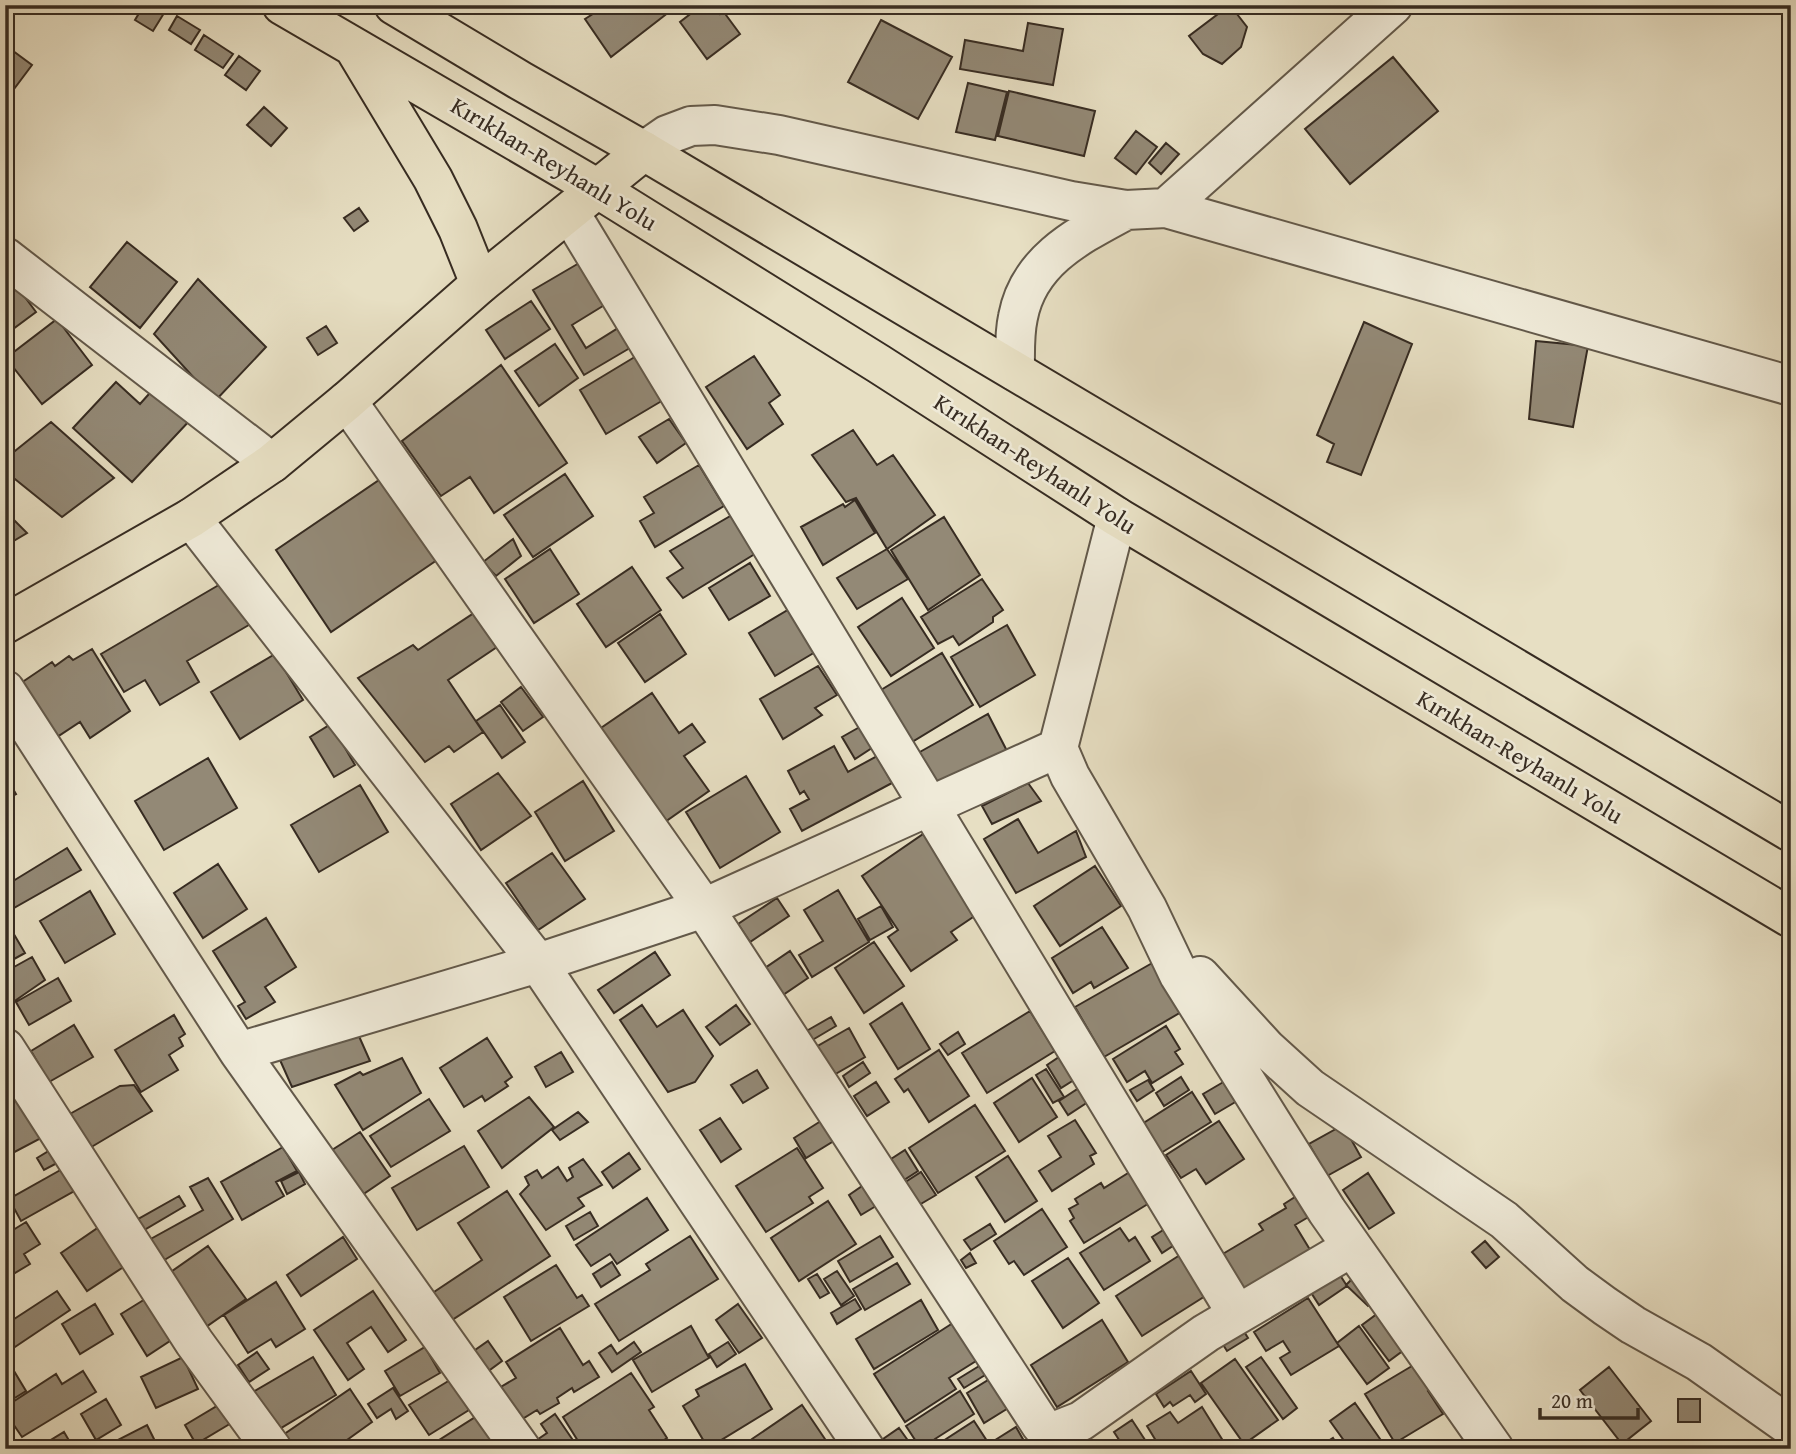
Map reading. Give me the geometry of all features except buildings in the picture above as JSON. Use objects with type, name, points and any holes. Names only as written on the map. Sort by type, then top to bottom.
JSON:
[{"type":"main road","name":"Kırıkhan-Reyhanlı Yolu","points":[[282,5],[353,46],[584,201],[879,364],[1117,517],[1791,918]]},
{"type":"main road","points":[[394,5],[1791,832]]},
{"type":"main road","points":[[353,46],[433,180],[458,229],[480,284]]},
{"type":"main road","points":[[5,624],[191,518],[272,463],[480,284],[644,151]]},
{"type":"street","points":[[1166,208],[1393,5]]},
{"type":"street","points":[[644,151],[667,135],[691,126],[715,125],[779,135],[1071,201],[1126,211],[1166,208],[1791,386]]},
{"type":"street","points":[[584,201],[931,807],[1237,1314]]},
{"type":"street","points":[[1015,371],[1018,314],[1044,264],[1061,248],[1126,211]]},
{"type":"street","points":[[5,257],[272,463]]},
{"type":"street","points":[[347,401],[704,908],[1041,1425],[1053,1432],[1081,1421],[1206,1333],[1352,1247]]},
{"type":"street","points":[[1117,517],[1058,748],[1070,776],[1147,908],[1179,975],[1327,1211],[1480,1444]]},
{"type":"street","points":[[191,518],[538,963],[865,1449]]},
{"type":"street","points":[[5,690],[239,1052],[521,1449]]},
{"type":"street","points":[[239,1052],[538,963],[704,908],[1058,748]]},
{"type":"street","points":[[1179,975],[1186,972],[1199,975],[1266,1048],[1340,1111],[1504,1220],[1605,1306],[1699,1362],[1791,1427]]},
{"type":"street","points":[[5,1048],[194,1342],[272,1449]]}]
